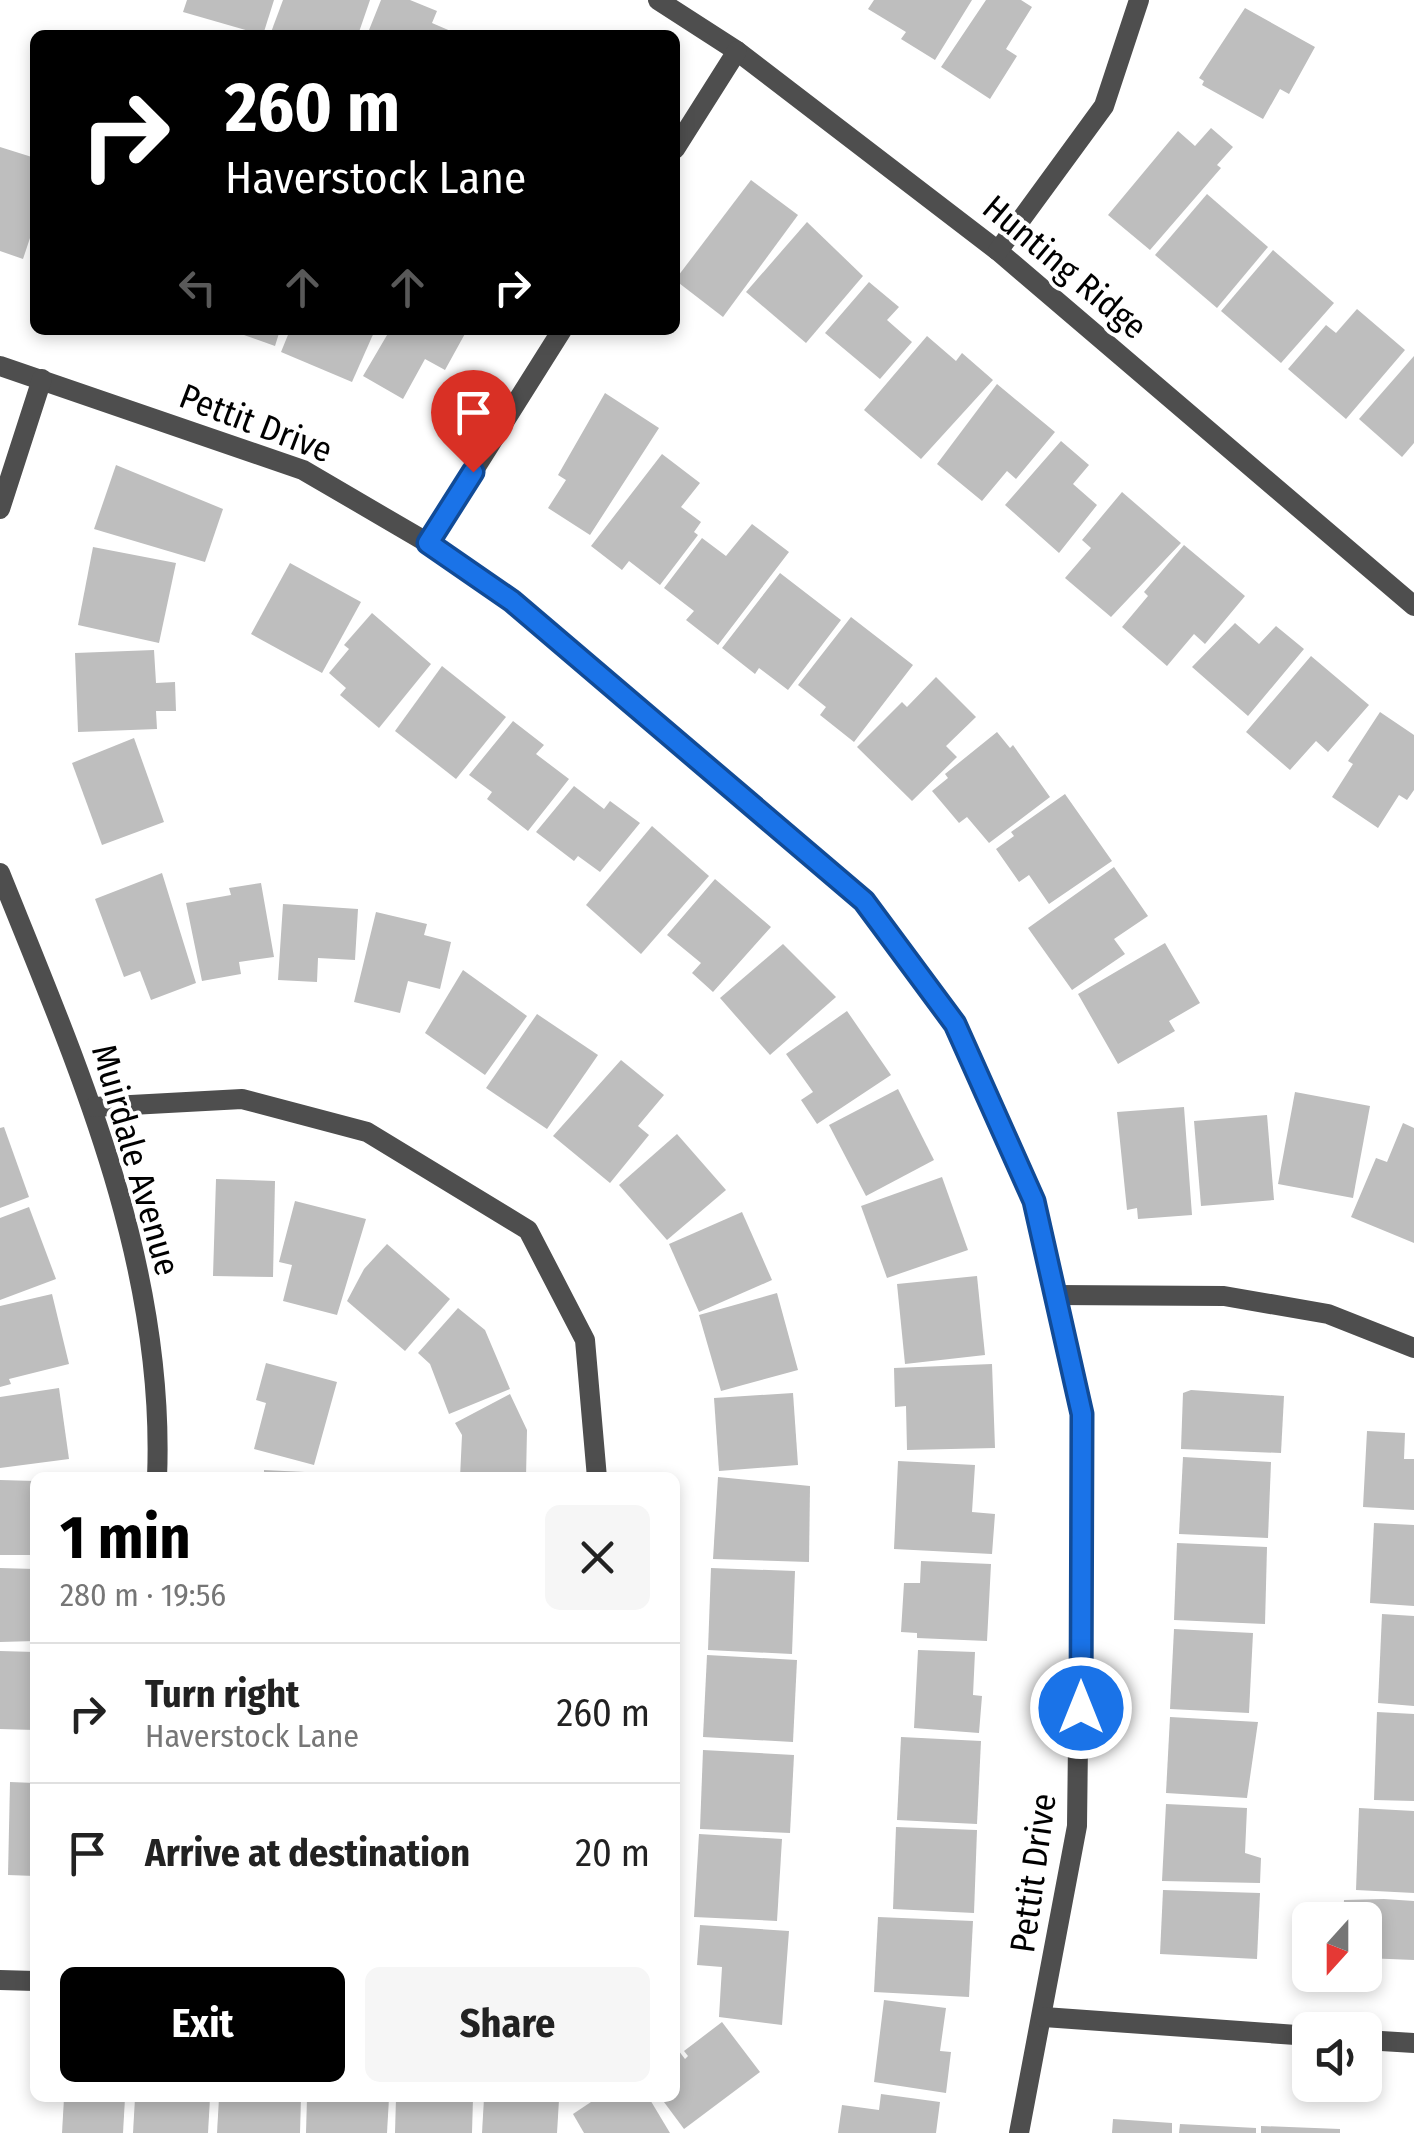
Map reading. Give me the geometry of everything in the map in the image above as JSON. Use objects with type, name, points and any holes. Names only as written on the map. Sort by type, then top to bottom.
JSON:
[{"type":"street","name":"Hunting Ridge","points":[[658,0],[736,51],[998,251],[1414,606]]},
{"type":"street","points":[[998,251],[1104,106],[1140,0]]},
{"type":"street","points":[[680,141],[736,51]]},
{"type":"street","points":[[428,543],[559,335]]},
{"type":"street","name":"Pettit Drive","points":[[0,366],[303,470],[428,543],[512,601],[864,901],[955,1024],[1034,1201],[1082,1414],[1077,1826],[1019,2133]]},
{"type":"street","points":[[0,509],[42,379]]},
{"type":"street","name":"Muirdale Avenue","points":[[0,874],[94,1107],[139,1265],[159,1441],[158,1472]]},
{"type":"street","points":[[94,1107],[242,1099],[367,1132],[528,1230],[584,1340],[595,1472]]},
{"type":"street","points":[[1055,1296],[1224,1296],[1328,1314],[1414,1348]]},
{"type":"street","points":[[0,1980],[30,1981]]},
{"type":"street","points":[[1044,2016],[1292,2035]]},
{"type":"street","points":[[1382,2041],[1414,2043]]},
{"type":"building","points":[[187,0],[274,0],[265,30],[246,30],[183,12]]},
{"type":"building","points":[[283,0],[370,0],[360,30],[272,30]]},
{"type":"building","points":[[381,0],[410,0],[437,11],[432,23],[448,30],[369,30]]},
{"type":"building","points":[[874,0],[972,0],[935,60],[901,39],[906,32],[868,9]]},
{"type":"building","points":[[986,0],[1021,0],[1032,7],[1006,49],[1017,56],[990,99],[941,67]]},
{"type":"building","points":[[1245,8],[1315,47],[1289,94],[1280,89],[1263,119],[1202,85],[1204,81],[1199,78]]},
{"type":"building","points":[[1211,128],[1233,147],[1217,165],[1221,168],[1150,250],[1108,215],[1178,131],[1195,146]]},
{"type":"building","points":[[0,147],[30,156],[30,238],[23,259],[0,251]]},
{"type":"building","points":[[751,180],[798,215],[723,317],[680,284],[680,273]]},
{"type":"building","points":[[1207,194],[1268,247],[1217,308],[1155,255]]},
{"type":"building","points":[[807,222],[863,276],[806,343],[746,292]]},
{"type":"building","points":[[1273,250],[1334,303],[1281,363],[1221,311]]},
{"type":"building","points":[[869,282],[899,307],[887,320],[912,342],[880,379],[825,333]]},
{"type":"building","points":[[1357,309],[1405,350],[1346,419],[1288,369],[1326,325],[1336,333]]},
{"type":"building","points":[[244,335],[278,335],[275,346]]},
{"type":"building","points":[[288,335],[373,335],[352,382],[281,352]]},
{"type":"building","points":[[387,335],[464,335],[445,370],[425,359],[403,399],[363,376]]},
{"type":"building","points":[[927,336],[956,361],[962,353],[993,380],[921,459],[864,410]]},
{"type":"building","points":[[1414,356],[1414,443],[1402,457],[1359,419]]},
{"type":"building","points":[[997,384],[1055,432],[1016,479],[1007,471],[982,501],[937,464]]},
{"type":"building","points":[[605,393],[659,428],[590,535],[548,508],[566,480],[558,475]]},
{"type":"building","points":[[1061,441],[1089,465],[1073,484],[1097,505],[1059,553],[1005,505]]},
{"type":"building","points":[[662,454],[700,483],[681,507],[701,522],[694,532],[698,535],[660,585],[629,561],[622,570],[591,546]]},
{"type":"building","points":[[116,465],[223,509],[205,562],[94,529]]},
{"type":"building","points":[[1122,492],[1181,543],[1111,617],[1065,578],[1091,548],[1082,540]]},
{"type":"building","points":[[752,524],[789,552],[718,645],[686,620],[694,611],[664,588],[702,538],[726,556]]},
{"type":"building","points":[[1184,545],[1245,596],[1205,644],[1194,634],[1167,666],[1122,627],[1148,596],[1144,592]]},
{"type":"building","points":[[93,547],[176,563],[159,643],[78,625]]},
{"type":"building","points":[[290,563],[361,602],[322,673],[251,634]]},
{"type":"building","points":[[780,573],[841,620],[788,690],[759,668],[755,674],[722,648]]},
{"type":"building","points":[[372,613],[431,664],[379,728],[340,695],[346,688],[329,673],[349,649],[344,645]]},
{"type":"building","points":[[851,617],[913,665],[854,742],[820,715],[826,707],[798,685]]},
{"type":"building","points":[[1235,623],[1259,644],[1276,626],[1304,649],[1248,716],[1192,667]]},
{"type":"building","points":[[154,650],[156,683],[175,682],[176,711],[156,711],[157,729],[78,732],[75,653]]},
{"type":"building","points":[[1311,656],[1369,705],[1328,752],[1316,741],[1290,770],[1246,732]]},
{"type":"building","points":[[442,666],[506,717],[456,779],[395,731]]},
{"type":"building","points":[[936,677],[976,717],[946,746],[957,757],[912,801],[857,747],[902,702],[907,707]]},
{"type":"building","points":[[1380,712],[1414,735],[1414,790],[1407,800],[1399,795],[1378,828],[1332,797],[1353,764],[1348,761]]},
{"type":"building","points":[[513,721],[544,745],[536,754],[569,779],[528,831],[487,799],[492,792],[469,775]]},
{"type":"building","points":[[997,732],[1010,748],[1013,745],[1050,797],[989,843],[967,817],[959,823],[932,791],[948,778],[945,774]]},
{"type":"building","points":[[134,738],[164,822],[102,845],[72,763]]},
{"type":"building","points":[[574,786],[604,809],[610,801],[640,823],[600,872],[578,856],[574,861],[536,832]]},
{"type":"building","points":[[1065,794],[1112,861],[1049,904],[1029,875],[1019,882],[996,849],[1014,836],[1011,832]]},
{"type":"building","points":[[652,826],[709,876],[641,954],[586,905]]},
{"type":"building","points":[[1114,867],[1148,916],[1114,939],[1125,954],[1072,990],[1028,928]]},
{"type":"building","points":[[162,873],[196,983],[151,1000],[140,971],[124,977],[95,899]]},
{"type":"building","points":[[715,879],[771,927],[713,992],[692,973],[701,963],[667,935]]},
{"type":"building","points":[[261,883],[274,957],[239,962],[241,974],[202,981],[186,903],[231,895],[229,888]]},
{"type":"building","points":[[283,904],[358,909],[355,960],[318,958],[317,982],[278,980]]},
{"type":"building","points":[[376,912],[427,924],[424,935],[451,942],[440,989],[408,981],[400,1013],[354,1002]]},
{"type":"building","points":[[1165,943],[1200,1003],[1169,1021],[1175,1031],[1118,1064],[1078,994]]},
{"type":"building","points":[[783,944],[836,997],[770,1055],[720,998]]},
{"type":"building","points":[[463,970],[527,1016],[485,1075],[425,1033]]},
{"type":"building","points":[[847,1011],[891,1075],[817,1124],[801,1100],[813,1092],[786,1054]]},
{"type":"building","points":[[537,1014],[598,1055],[547,1129],[486,1088]]},
{"type":"building","points":[[621,1060],[664,1095],[638,1126],[649,1135],[610,1183],[553,1136]]},
{"type":"building","points":[[898,1089],[934,1160],[866,1196],[829,1125]]},
{"type":"building","points":[[1295,1092],[1370,1106],[1353,1198],[1278,1184]]},
{"type":"building","points":[[1184,1107],[1192,1215],[1138,1219],[1137,1208],[1127,1210],[1117,1112]]},
{"type":"building","points":[[1267,1115],[1274,1200],[1201,1206],[1194,1121]]},
{"type":"building","points":[[1403,1123],[1414,1128],[1414,1243],[1351,1217],[1376,1158],[1387,1162]]},
{"type":"building","points":[[4,1127],[29,1197],[0,1208],[0,1128]]},
{"type":"building","points":[[677,1134],[726,1190],[667,1240],[619,1185]]},
{"type":"building","points":[[942,1177],[968,1250],[887,1278],[861,1206]]},
{"type":"building","points":[[216,1179],[275,1181],[273,1277],[213,1276]]},
{"type":"building","points":[[295,1201],[366,1219],[337,1315],[283,1301],[292,1265],[279,1262]]},
{"type":"building","points":[[29,1207],[56,1279],[0,1300],[0,1218]]},
{"type":"building","points":[[742,1212],[772,1280],[699,1312],[669,1244]]},
{"type":"building","points":[[387,1244],[450,1299],[405,1351],[347,1301],[364,1269]]},
{"type":"building","points":[[977,1276],[985,1355],[905,1364],[897,1284]]},
{"type":"building","points":[[777,1293],[798,1370],[721,1391],[699,1315]]},
{"type":"building","points":[[52,1294],[69,1364],[9,1379],[11,1384],[0,1387],[0,1306]]},
{"type":"building","points":[[458,1308],[485,1330],[510,1389],[449,1414],[430,1364],[418,1353]]},
{"type":"building","points":[[266,1363],[337,1382],[314,1465],[254,1449],[266,1403],[256,1400]]},
{"type":"building","points":[[992,1364],[995,1448],[907,1450],[906,1406],[895,1407],[894,1368]]},
{"type":"building","points":[[59,1388],[69,1459],[0,1468],[0,1397]]},
{"type":"building","points":[[1191,1390],[1284,1396],[1281,1453],[1181,1449],[1183,1393]]},
{"type":"building","points":[[793,1393],[798,1465],[719,1471],[714,1398]]},
{"type":"building","points":[[510,1394],[527,1430],[526,1472],[460,1472],[462,1435],[455,1423]]},
{"type":"building","points":[[1367,1431],[1405,1433],[1404,1459],[1414,1459],[1414,1510],[1363,1507]]},
{"type":"building","points":[[1183,1457],[1271,1462],[1268,1538],[1179,1534]]},
{"type":"building","points":[[898,1461],[975,1465],[972,1512],[995,1514],[992,1554],[894,1549]]},
{"type":"building","points":[[718,1477],[810,1486],[809,1562],[713,1559]]},
{"type":"building","points":[[0,1480],[30,1481],[30,1555],[0,1555]]},
{"type":"building","points":[[1374,1523],[1414,1525],[1414,1606],[1370,1603]]},
{"type":"building","points":[[1177,1543],[1267,1547],[1265,1624],[1174,1620]]},
{"type":"building","points":[[921,1561],[991,1564],[987,1641],[917,1638],[917,1633],[901,1632],[904,1583],[920,1583]]},
{"type":"building","points":[[0,1568],[30,1569],[30,1641],[0,1642]]},
{"type":"building","points":[[711,1568],[795,1571],[792,1654],[708,1650]]},
{"type":"building","points":[[1382,1614],[1414,1616],[1414,1706],[1378,1703]]},
{"type":"building","points":[[1174,1629],[1253,1633],[1249,1713],[1170,1709]]},
{"type":"building","points":[[918,1650],[975,1652],[973,1695],[982,1696],[979,1733],[914,1728]]},
{"type":"building","points":[[0,1651],[30,1652],[30,1730],[0,1729]]},
{"type":"building","points":[[707,1655],[797,1660],[793,1742],[703,1737]]},
{"type":"building","points":[[1377,1712],[1414,1714],[1414,1801],[1374,1800]]},
{"type":"building","points":[[1170,1717],[1258,1722],[1247,1798],[1166,1793]]},
{"type":"building","points":[[901,1737],[981,1741],[977,1824],[897,1820]]},
{"type":"building","points":[[703,1750],[794,1755],[790,1833],[700,1829]]},
{"type":"building","points":[[10,1782],[30,1783],[30,1876],[8,1875]]},
{"type":"building","points":[[1166,1804],[1247,1808],[1245,1853],[1261,1858],[1260,1883],[1162,1881]]},
{"type":"building","points":[[1359,1808],[1414,1811],[1414,1893],[1356,1890]]},
{"type":"building","points":[[896,1827],[977,1830],[974,1913],[893,1909]]},
{"type":"building","points":[[699,1834],[782,1839],[777,1921],[694,1917]]},
{"type":"building","points":[[1163,1890],[1260,1893],[1257,1959],[1160,1954]]},
{"type":"building","points":[[1344,1900],[1414,1901],[1414,1960],[1382,1959],[1382,1902]]},
{"type":"building","points":[[878,1917],[973,1921],[969,1997],[874,1992]]},
{"type":"building","points":[[700,1925],[789,1931],[782,2025],[719,2017],[722,1967],[697,1965]]},
{"type":"building","points":[[884,2000],[946,2008],[940,2051],[951,2052],[946,2093],[874,2082]]},
{"type":"building","points":[[722,2022],[760,2072],[684,2129],[664,2102],[680,2102],[680,2052],[685,2059],[688,2056],[684,2051]]},
{"type":"building","points":[[881,2094],[940,2102],[936,2133],[838,2133],[842,2105],[879,2110]]},
{"type":"building","points":[[64,2102],[125,2102],[123,2133],[62,2133]]},
{"type":"building","points":[[135,2102],[210,2102],[208,2133],[133,2133]]},
{"type":"building","points":[[219,2102],[301,2102],[300,2133],[217,2133]]},
{"type":"building","points":[[307,2102],[389,2102],[387,2133],[306,2133]]},
{"type":"building","points":[[396,2102],[473,2102],[472,2133],[395,2133]]},
{"type":"building","points":[[484,2102],[559,2102],[557,2133],[482,2133]]},
{"type":"building","points":[[591,2102],[651,2102],[670,2133],[584,2133],[573,2114]]},
{"type":"building","points":[[1113,2119],[1172,2123],[1172,2133],[1112,2133]]},
{"type":"building","points":[[1180,2124],[1256,2128],[1256,2133],[1179,2133]]},
{"type":"building","points":[[1261,2126],[1340,2129],[1340,2133],[1261,2133]]},
{"type":"route","points":[[473,472],[428,543],[512,601],[864,901],[955,1024],[1034,1201],[1082,1414],[1081,1708]]}]
